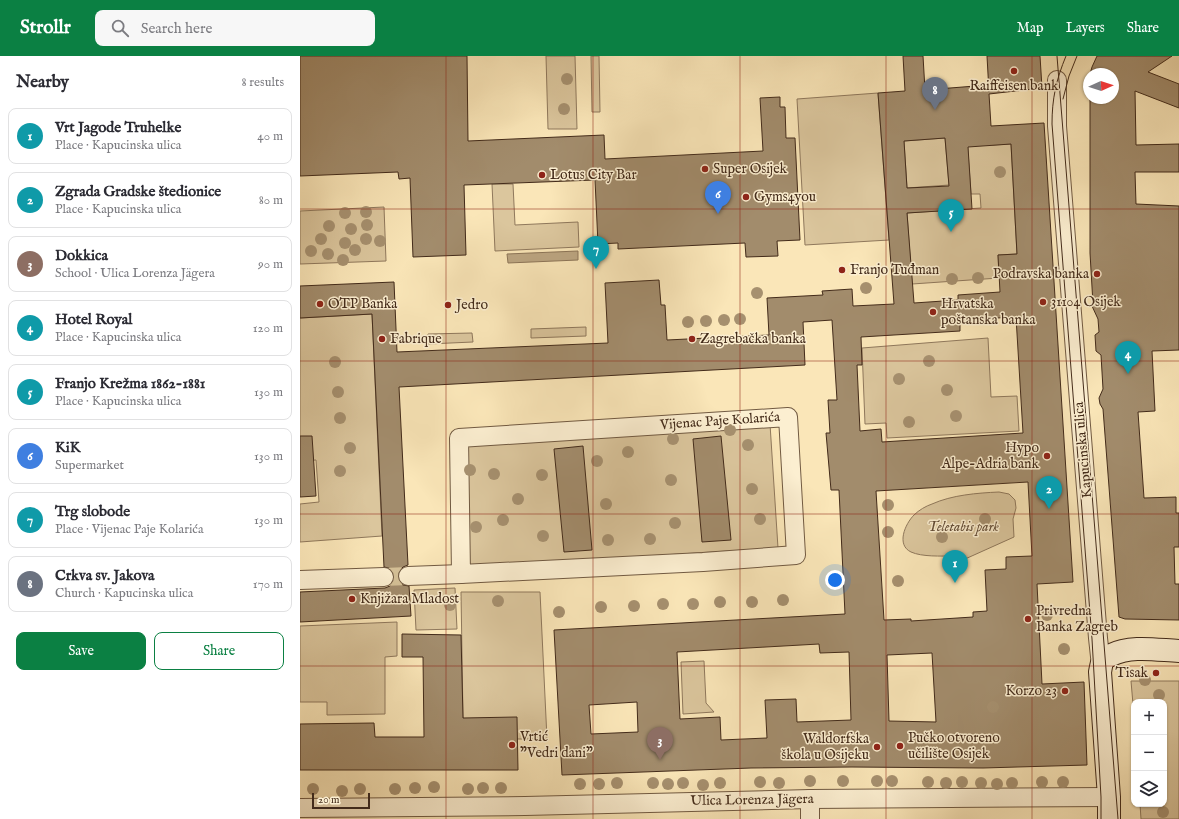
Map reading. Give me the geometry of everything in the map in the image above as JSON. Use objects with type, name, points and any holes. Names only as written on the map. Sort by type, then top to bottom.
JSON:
[{"type":"street","name":"Kapucinska ulica","points":[[1057,80],[1057,126],[1101,666],[1100,672],[1109,797],[1109,819]]},
{"type":"street","name":"Vijenac Paje Kolarića","points":[[408,576],[462,574],[697,562],[796,555],[788,417],[459,438],[462,574]]},
{"type":"street","points":[[300,580],[384,576]]},
{"type":"street","points":[[1101,666],[1105,658],[1116,652],[1124,650],[1133,649],[1179,652]]},
{"type":"street","name":"Ulica Lorenza Jägera","points":[[300,808],[494,813],[810,799],[1109,797]]},
{"type":"street","points":[[810,799],[810,819]]},
{"type":"green space","points":[[546,56],[575,56],[577,129],[548,129]]},
{"type":"green space","points":[[591,56],[599,56],[600,112],[592,112]]},
{"type":"green space","points":[[878,93],[889,240],[805,245],[797,99]]},
{"type":"green space","points":[[967,137],[993,145],[1011,144],[1017,254],[998,255],[999,278],[912,284],[907,213],[981,208],[980,194],[971,194]]},
{"type":"green space","points":[[945,138],[949,185],[907,188],[904,141]]},
{"type":"green space","points":[[492,184],[513,184],[515,225],[578,222],[579,247],[495,251]]},
{"type":"green space","points":[[384,207],[386,261],[300,264],[300,211]]},
{"type":"green space","points":[[372,314],[382,536],[300,542],[300,504],[319,502],[316,460],[300,461],[300,318]]},
{"type":"green space","points":[[586,327],[586,336],[531,338],[531,329]]},
{"type":"green space","points":[[472,333],[473,342],[428,344],[428,334]]},
{"type":"green space","points":[[988,338],[991,397],[1017,396],[1019,431],[887,438],[886,423],[865,424],[862,348]]},
{"type":"green space","points":[[770,424],[778,548],[466,567],[462,442]]},
{"type":"green space","name":"Teletabis park","points":[[999,492],[1009,494],[1015,500],[1016,508],[1013,519],[1014,537],[954,564],[954,556],[921,555],[915,554],[906,549],[903,540],[905,529],[918,511],[940,501],[956,497]]},
{"type":"green space","points":[[455,588],[457,629],[416,630],[414,590]]},
{"type":"green space","points":[[461,592],[540,592],[547,739],[517,739],[463,718]]},
{"type":"green space","points":[[397,622],[397,656],[385,657],[385,714],[327,715],[327,702],[300,702],[300,626]]},
{"type":"green space","points":[[704,661],[706,703],[714,712],[683,714],[681,662]]},
{"type":"green space","points":[[1131,681],[1179,681],[1179,819],[1141,819],[1140,807],[1167,807],[1167,699],[1133,699]]},
{"type":"shaded area","points":[[578,251],[578,260],[508,263],[507,254]]},
{"type":"building","points":[[300,56],[467,56],[468,141],[604,135],[605,159],[763,151],[760,98],[780,97],[780,107],[785,107],[786,138],[795,138],[800,240],[777,241],[778,256],[746,257],[745,243],[618,249],[618,243],[598,244],[595,180],[464,185],[466,255],[413,257],[410,178],[399,179],[398,172],[300,176]]},
{"type":"building","points":[[903,56],[923,56],[925,90],[988,85],[989,92],[987,56],[1040,56],[1042,88],[989,94],[991,126],[1044,123],[1073,582],[1037,584],[1042,684],[1084,682],[1087,765],[983,768],[751,768],[562,775],[554,630],[845,614],[839,490],[831,490],[826,433],[830,433],[828,400],[837,400],[832,320],[803,322],[805,365],[399,387],[408,565],[399,571],[398,577],[399,582],[403,585],[409,586],[411,616],[300,622],[300,592],[385,588],[390,586],[394,577],[393,571],[384,567],[372,314],[300,318],[300,286],[394,282],[397,352],[608,343],[605,283],[659,280],[661,305],[665,305],[667,340],[769,335],[767,298],[823,295],[822,291],[852,289],[853,306],[894,304],[878,93],[905,91]],"holes":[[[945,138],[949,186],[907,188],[904,141]],[[1011,144],[1017,254],[998,255],[1000,292],[958,295],[958,300],[914,303],[907,213],[972,209],[968,147]],[[1016,317],[1023,433],[882,442],[881,429],[860,431],[857,365],[862,365],[861,337],[960,331],[960,320]],[[1028,482],[1032,556],[1006,557],[1006,569],[985,570],[987,611],[973,612],[973,617],[911,621],[911,619],[884,620],[876,491]],[[819,644],[820,653],[849,652],[851,720],[797,722],[796,699],[765,700],[767,738],[721,740],[720,717],[680,719],[677,652]],[[932,653],[936,722],[889,721],[887,655]],[[637,702],[638,732],[591,734],[589,705]]]},
{"type":"building","points":[[1097,56],[1172,56],[1148,72],[1179,84],[1179,108],[1135,91],[1136,145],[1179,144],[1179,172],[1135,172],[1136,204],[1179,206],[1179,350],[1152,351],[1155,411],[1138,412],[1144,498],[1176,497],[1176,513],[1179,513],[1179,547],[1174,547],[1175,584],[1179,584],[1179,620],[1125,619],[1119,617],[1103,409],[1099,398],[1103,389],[1101,355],[1096,351],[1095,335],[1099,332],[1098,319],[1092,306],[1090,253],[1090,104],[1119,104],[1119,68],[1092,67]]},
{"type":"building","points":[[300,436],[312,436],[316,496],[300,497]]},
{"type":"building","points":[[721,436],[731,540],[702,542],[693,439]]},
{"type":"building","points":[[583,446],[592,550],[564,552],[554,449]]},
{"type":"building","points":[[402,634],[461,635],[463,718],[517,717],[518,770],[300,770],[300,724],[374,723],[375,737],[424,737],[423,657],[402,657]]},
{"type":"tunnel","points":[[384,577],[408,576]]},
{"type":"tram line","points":[[1057,56],[1118,819]]},
{"type":"tram line","points":[[1066,56],[1055,90],[1052,124],[1092,639],[1101,819]]},
{"type":"tram line","points":[[1063,99],[1069,76],[1077,56]]},
{"type":"place","name":"Raiffeisen bank","points":[[1014,71]]},
{"type":"place","name":"Crkva sv. Jakova","points":[[935,110]]},
{"type":"place","name":"Super Osijek","points":[[705,169]]},
{"type":"place","name":"Lotus City Bar","points":[[542,175]]},
{"type":"place","name":"Gyms4you","points":[[746,197]]},
{"type":"place","name":"KiK","points":[[718,214]]},
{"type":"place","name":"Franjo Krežma 1862-1881","points":[[951,232]]},
{"type":"place","name":"Trg slobode","points":[[596,269]]},
{"type":"place","name":"Franjo Tuđman","points":[[842,270]]},
{"type":"place","name":"Podravska banka","points":[[1097,274]]},
{"type":"place","name":"31104 Osijek","points":[[1043,302]]},
{"type":"place","name":"OTP Banka","points":[[320,304]]},
{"type":"place","name":"Jedro","points":[[448,305]]},
{"type":"place","name":"Hrvatska poštanska banka","points":[[933,312]]},
{"type":"place","name":"Fabrique","points":[[382,339]]},
{"type":"place","name":"Zagrebačka banka","points":[[692,339]]},
{"type":"place","name":"Hotel Royal","points":[[1128,374]]},
{"type":"place","name":"Hypo Alpe-Adria bank","points":[[1047,456]]},
{"type":"place","name":"Zgrada Gradske štedionice","points":[[1049,509]]},
{"type":"place","name":"Vrt Jagode Truhelke","points":[[955,583]]},
{"type":"place","name":"Knjižara Mladost","points":[[352,599]]},
{"type":"place","name":"Privredna Banka Zagreb","points":[[1028,619]]},
{"type":"place","name":"Tisak","points":[[1156,673]]},
{"type":"place","name":"Korzo 23","points":[[1065,691]]},
{"type":"place","name":"Vrtić \"Vedri dani\"","points":[[512,745]]},
{"type":"place","name":"Pučko otvoreno učilište Osijek","points":[[900,746]]},
{"type":"place","name":"Waldorfska škola u Osijeku","points":[[877,747]]},
{"type":"place","name":"Dokkica","points":[[660,760]]}]
